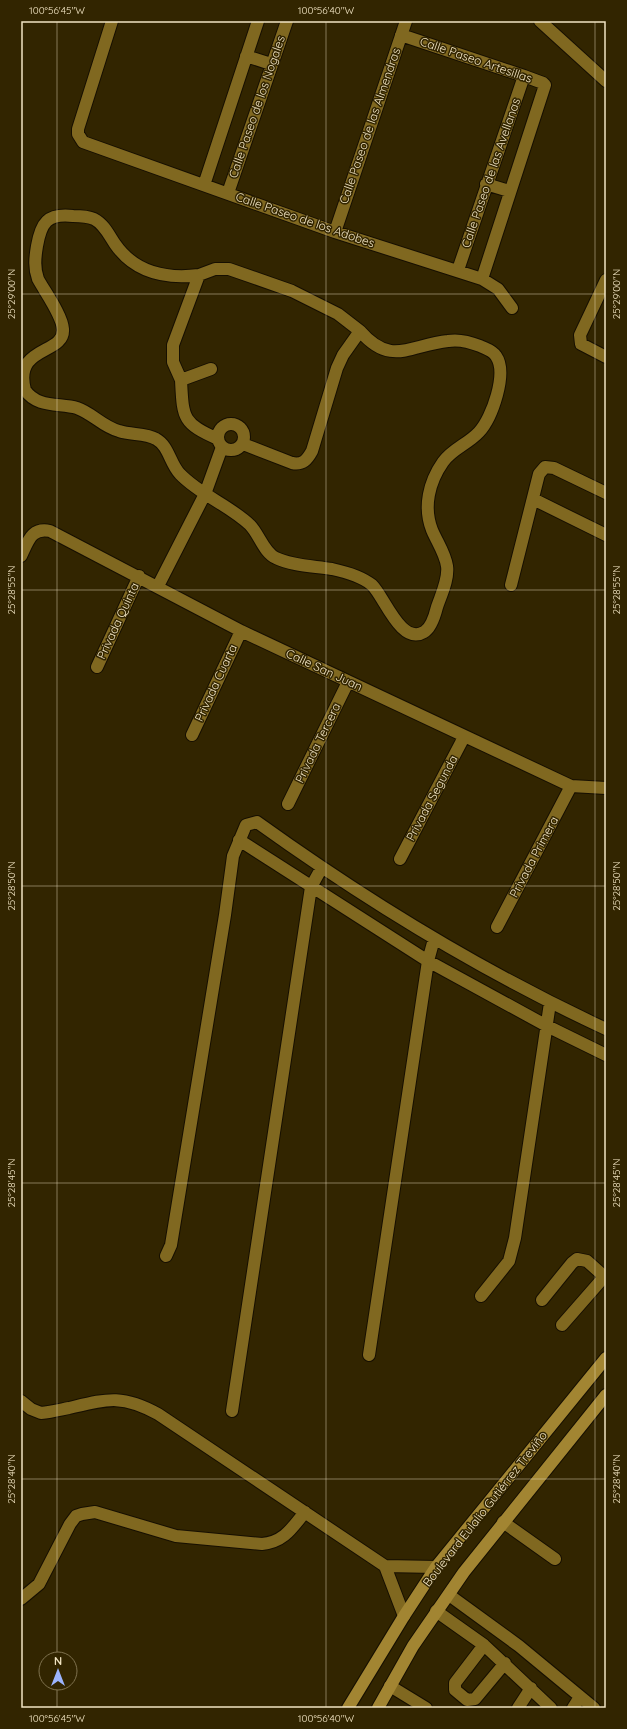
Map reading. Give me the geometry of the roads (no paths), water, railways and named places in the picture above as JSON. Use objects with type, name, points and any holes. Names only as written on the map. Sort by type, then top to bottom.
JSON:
[{"type":"main road","name":"Boulevard Eulalio Gutiérrez Treviño","points":[[348,1708],[404,1616],[436,1567],[606,1358]]},
{"type":"main road","name":"Boulevard Eulalio Gutiérrez Treviño","points":[[378,1708],[436,1612],[464,1572],[606,1395]]},
{"type":"street","name":"Calle Paseo de los Adobes","points":[[112,21],[78,128],[80,138],[89,145],[335,232],[458,270],[482,279],[498,289],[512,308]]},
{"type":"street","name":"Calle Paseo de los Nogales","points":[[204,185],[258,21]]},
{"type":"street","name":"Calle Paseo de los Nogales","points":[[228,193],[287,21]]},
{"type":"street","name":"Calle Paseo de las Almendras","points":[[335,232],[406,21]]},
{"type":"street","points":[[540,21],[606,81]]},
{"type":"street","name":"Calle Paseo Artesillas","points":[[401,35],[543,83],[545,89]]},
{"type":"street","points":[[246,56],[271,64]]},
{"type":"street","name":"Calle Paseo de las Avellanas","points":[[458,270],[524,76]]},
{"type":"street","name":"Calle Paseo de las Avellanas","points":[[482,279],[509,191],[545,89]]},
{"type":"street","points":[[486,184],[509,191]]},
{"type":"street","points":[[65,215],[93,219],[103,226],[120,251],[136,264],[165,276],[181,277],[199,275],[215,269],[229,269],[292,291],[338,314],[360,331],[374,345],[390,351],[403,351],[435,343],[456,340],[465,341],[489,349],[494,353],[500,362],[501,377],[496,398],[485,423],[479,432],[446,458],[437,470],[430,490],[428,500],[429,519],[445,557],[448,572],[435,614],[427,630],[421,634],[413,634],[394,620],[376,590],[364,580],[344,572],[301,565],[274,557],[252,527],[192,486],[179,474],[164,447],[158,440],[148,436],[116,430],[77,408],[36,401],[28,396],[23,384],[24,371],[28,362],[58,343],[63,335],[62,323],[38,279],[36,272],[35,264],[39,232],[43,224],[48,220],[65,215]]},
{"type":"street","points":[[199,275],[173,345],[173,362],[181,380],[183,408],[187,418],[196,429],[220,443],[226,450],[236,450],[243,444],[245,440],[243,431],[236,425],[232,424],[223,427],[220,430],[220,443]]},
{"type":"street","points":[[606,280],[581,329],[580,340],[585,347],[606,357]]},
{"type":"street","points":[[243,444],[292,463],[298,464],[306,461],[314,444],[337,368],[343,354],[360,331]]},
{"type":"street","points":[[181,380],[211,369]]},
{"type":"street","name":"Privada Quinta","points":[[158,586],[205,494],[220,443]]},
{"type":"street","points":[[511,584],[539,474],[545,467],[554,468],[606,493]]},
{"type":"street","points":[[533,499],[606,535]]},
{"type":"street","name":"Calle San Juan","points":[[21,556],[32,534],[40,530],[50,531],[139,576],[241,631],[464,737],[571,786],[606,788]]},
{"type":"street","name":"Privada Quinta","points":[[97,667],[139,576]]},
{"type":"street","name":"Privada Cuarta","points":[[192,735],[241,631]]},
{"type":"street","name":"Privada Tercera","points":[[288,804],[348,682]]},
{"type":"street","name":"Privada Segunda","points":[[400,859],[464,737]]},
{"type":"street","name":"Privada Primera","points":[[498,927],[571,786]]},
{"type":"street","points":[[166,1256],[171,1245],[225,915],[233,856],[246,825],[257,822],[321,868],[434,939],[550,1003],[606,1028]]},
{"type":"street","points":[[239,840],[428,961],[547,1026],[606,1055]]},
{"type":"street","points":[[232,1411],[311,887],[321,868]]},
{"type":"street","points":[[369,1355],[428,961],[434,939]]},
{"type":"street","points":[[481,1296],[509,1261],[515,1238],[550,1003]]},
{"type":"street","points":[[542,1300],[572,1263],[577,1259],[587,1261],[605,1277],[562,1325]]},
{"type":"street","points":[[21,1401],[31,1409],[41,1413],[103,1400],[117,1399],[133,1402],[158,1414],[385,1566],[436,1567]]},
{"type":"street","points":[[21,1599],[39,1584],[70,1524],[76,1516],[82,1514],[102,1513],[176,1536],[262,1544],[271,1543],[286,1535],[305,1512]]},
{"type":"street","points":[[504,1522],[555,1558]]},
{"type":"street","points":[[385,1566],[404,1616]]},
{"type":"street","points":[[449,1595],[519,1646],[594,1708]]},
{"type":"street","points":[[436,1612],[484,1645],[505,1663],[551,1708]]},
{"type":"street","points":[[484,1645],[455,1683],[456,1690],[467,1700],[475,1699],[505,1663]]},
{"type":"street","points":[[390,1686],[426,1708]]},
{"type":"street","points":[[518,1708],[531,1688]]},
{"type":"street","points":[[573,1708],[580,1697]]}]
